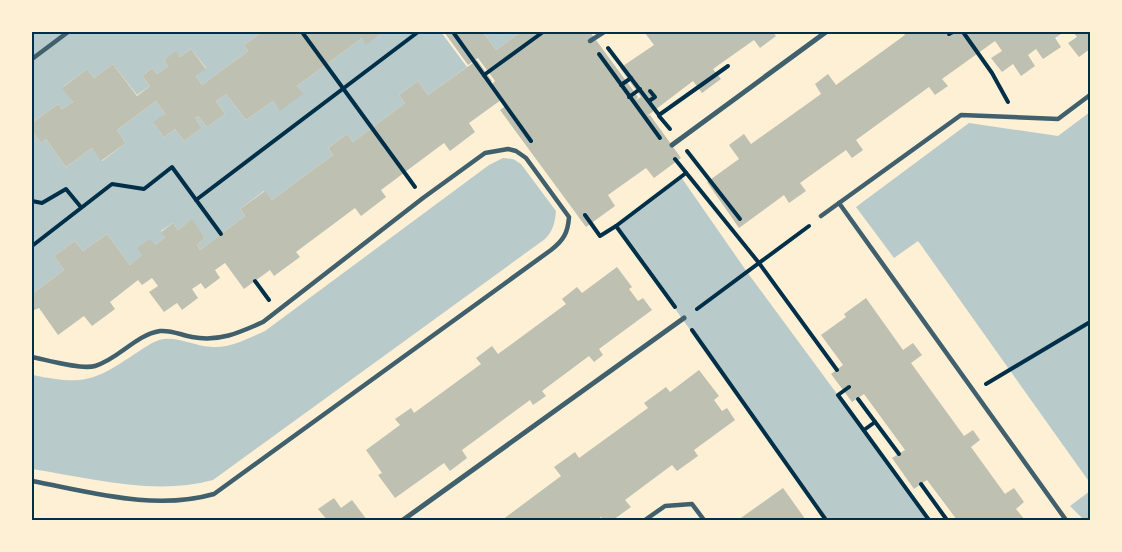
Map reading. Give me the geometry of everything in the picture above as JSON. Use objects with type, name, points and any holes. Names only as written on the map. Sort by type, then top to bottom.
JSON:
[{"type":"street","points":[[672,145],[826,32]]},
{"type":"street","points":[[404,520],[684,318]]},
{"type":"lane","points":[[32,59],[68,32]]},
{"type":"lane","points":[[590,41],[604,32]]},
{"type":"lane","points":[[821,216],[962,115],[1058,119],[1090,95]]},
{"type":"lane","points":[[32,357],[93,367],[105,362],[140,338],[155,332],[170,331],[212,340],[235,335],[263,322],[423,198],[485,153],[498,149],[516,151],[526,158],[569,217],[564,238],[551,250],[214,495],[171,501],[134,499],[32,481]]},
{"type":"lane","points":[[839,203],[1066,520]]},
{"type":"lane","points":[[645,520],[665,506],[692,504],[704,520]]},
{"type":"path","points":[[302,32],[423,198]]},
{"type":"path","points":[[196,200],[418,32]]},
{"type":"path","points":[[453,32],[536,148]]},
{"type":"path","points":[[484,75],[543,32]]},
{"type":"path","points":[[963,32],[992,73],[1016,117]]},
{"type":"path","points":[[598,36],[740,219]]},
{"type":"path","points":[[659,116],[728,66]]},
{"type":"path","points":[[621,85],[631,78]]},
{"type":"path","points":[[629,97],[639,89]]},
{"type":"path","points":[[649,101],[655,97],[650,91]]},
{"type":"path","points":[[32,246],[80,206],[112,184],[144,189],[172,167],[221,234]]},
{"type":"path","points":[[581,210],[600,236],[686,173]]},
{"type":"path","points":[[32,201],[42,203],[66,189],[80,206]]},
{"type":"path","points":[[684,318],[821,216]]},
{"type":"path","points":[[616,226],[684,318],[826,520]]},
{"type":"path","points":[[759,263],[837,370]]},
{"type":"path","points":[[255,281],[277,311]]},
{"type":"path","points":[[973,393],[1090,322]]},
{"type":"path","points":[[849,387],[838,395],[929,520]]},
{"type":"path","points":[[858,399],[899,454]]},
{"type":"path","points":[[864,430],[875,422]]},
{"type":"path","points":[[921,484],[947,520]]},
{"type":"shaded area","points":[[32,32],[262,32],[244,45],[248,51],[202,85],[196,76],[206,68],[191,49],[180,57],[176,52],[164,60],[168,66],[157,74],[152,68],[142,76],[150,86],[137,95],[113,64],[94,78],[87,69],[63,87],[73,102],[62,109],[58,104],[32,123]]},
{"type":"shaded area","points":[[384,32],[441,32],[467,67],[428,95],[418,81],[399,95],[405,103],[353,142],[347,134],[328,148],[333,155],[272,200],[264,191],[240,209],[245,216],[200,250],[197,245],[205,238],[191,220],[178,230],[173,223],[161,231],[165,237],[130,265],[107,234],[83,251],[75,241],[54,256],[64,270],[32,294],[32,131],[41,143],[46,139],[66,167],[92,148],[102,161],[126,143],[117,130],[156,101],[165,114],[154,123],[164,137],[175,129],[184,141],[202,128],[195,118],[198,116],[207,127],[225,114],[216,101],[226,94],[246,120],[273,101],[280,110],[302,94],[297,86],[362,38],[367,44]]},
{"type":"shaded area","points":[[483,32],[521,32],[496,50]]},
{"type":"shaded area","points":[[1090,112],[1090,483],[918,241],[894,258],[856,207],[969,123],[1058,136]]},
{"type":"shaded area","points":[[503,158],[513,159],[521,164],[556,211],[548,236],[213,480],[191,484],[145,486],[99,481],[32,469],[32,375],[60,380],[92,378],[159,340],[172,339],[220,347],[240,342],[265,331],[489,165]]},
{"type":"shaded area","points":[[681,177],[747,272],[930,520],[826,520],[616,226]]},
{"type":"shaded area","points":[[1090,491],[1090,520],[1084,520],[1070,506]]},
{"type":"building","points":[[262,32],[384,32],[366,45],[362,38],[297,86],[303,94],[280,111],[273,101],[246,120],[226,94],[216,101],[225,114],[207,127],[198,116],[195,118],[202,128],[184,141],[175,129],[164,137],[153,122],[165,114],[156,101],[117,130],[126,143],[101,161],[92,148],[66,167],[46,139],[41,143],[32,131],[32,123],[58,104],[62,109],[73,102],[62,88],[87,69],[94,78],[113,64],[137,96],[150,86],[142,76],[152,68],[157,74],[168,66],[164,60],[176,51],[180,57],[191,49],[206,69],[196,76],[202,85],[248,51],[244,45]]},
{"type":"building","points":[[444,32],[483,32],[496,50],[521,32],[590,32],[638,97],[636,100],[641,97],[620,68],[654,45],[645,33],[647,32],[666,34],[670,32],[773,32],[776,36],[760,48],[754,40],[713,69],[721,79],[702,93],[693,81],[647,116],[650,115],[681,158],[654,178],[646,168],[608,195],[615,206],[586,227],[500,110],[507,105],[492,84],[495,81],[478,58],[468,65]]},
{"type":"building","points":[[903,32],[1064,32],[1055,38],[1061,47],[1043,59],[1036,49],[1028,55],[1035,66],[1021,76],[1013,64],[1002,72],[991,58],[1002,51],[995,41],[942,79],[948,86],[935,95],[929,87],[856,140],[863,150],[852,158],[846,150],[800,183],[806,191],[789,203],[784,195],[739,228],[707,182],[739,159],[729,145],[744,134],[751,144],[821,94],[815,84],[828,74],[836,85],[905,35]]},
{"type":"building","points":[[1073,32],[1090,32],[1090,49],[1079,57],[1068,43],[1077,37]]},
{"type":"building","points":[[477,60],[492,81],[489,83],[501,100],[469,123],[475,132],[450,151],[444,143],[381,190],[386,197],[361,216],[355,208],[296,252],[300,257],[274,276],[270,270],[244,289],[225,263],[215,270],[220,278],[205,289],[201,283],[192,289],[198,298],[182,310],[177,303],[164,312],[149,292],[158,286],[152,278],[142,285],[138,280],[110,302],[115,309],[92,326],[84,316],[58,335],[39,308],[32,311],[32,294],[64,270],[54,256],[75,241],[83,251],[107,234],[130,265],[142,255],[137,248],[150,239],[155,245],[165,237],[161,232],[173,223],[178,230],[192,219],[205,238],[197,245],[200,250],[245,216],[240,209],[265,191],[272,200],[333,155],[328,148],[347,134],[353,142],[405,103],[399,95],[418,81],[428,95]]},
{"type":"building","points":[[617,267],[632,287],[629,289],[638,301],[643,298],[652,310],[599,349],[603,355],[594,362],[589,356],[542,391],[546,396],[533,405],[530,400],[462,450],[467,458],[450,471],[444,463],[395,498],[378,475],[382,473],[366,450],[400,425],[395,419],[411,408],[414,413],[481,364],[476,358],[492,346],[498,354],[566,304],[562,299],[577,287],[582,293]]},
{"type":"building","points":[[866,298],[903,350],[913,343],[922,355],[911,363],[964,436],[973,430],[980,440],[971,447],[1005,494],[1014,488],[1024,502],[1016,509],[1025,520],[957,520],[927,480],[914,489],[892,458],[905,450],[864,394],[852,402],[831,374],[843,365],[821,335],[846,317],[844,314]]},
{"type":"building","points":[[699,370],[719,396],[714,400],[722,411],[727,408],[735,420],[694,450],[698,456],[677,471],[672,465],[625,500],[631,507],[613,520],[604,520],[601,517],[596,520],[502,520],[561,476],[554,467],[575,452],[579,458],[648,408],[644,403],[666,387],[670,392]]},
{"type":"building","points":[[783,488],[806,520],[738,520]]},
{"type":"building","points":[[334,498],[341,508],[352,500],[367,520],[327,520],[318,509]]}]
